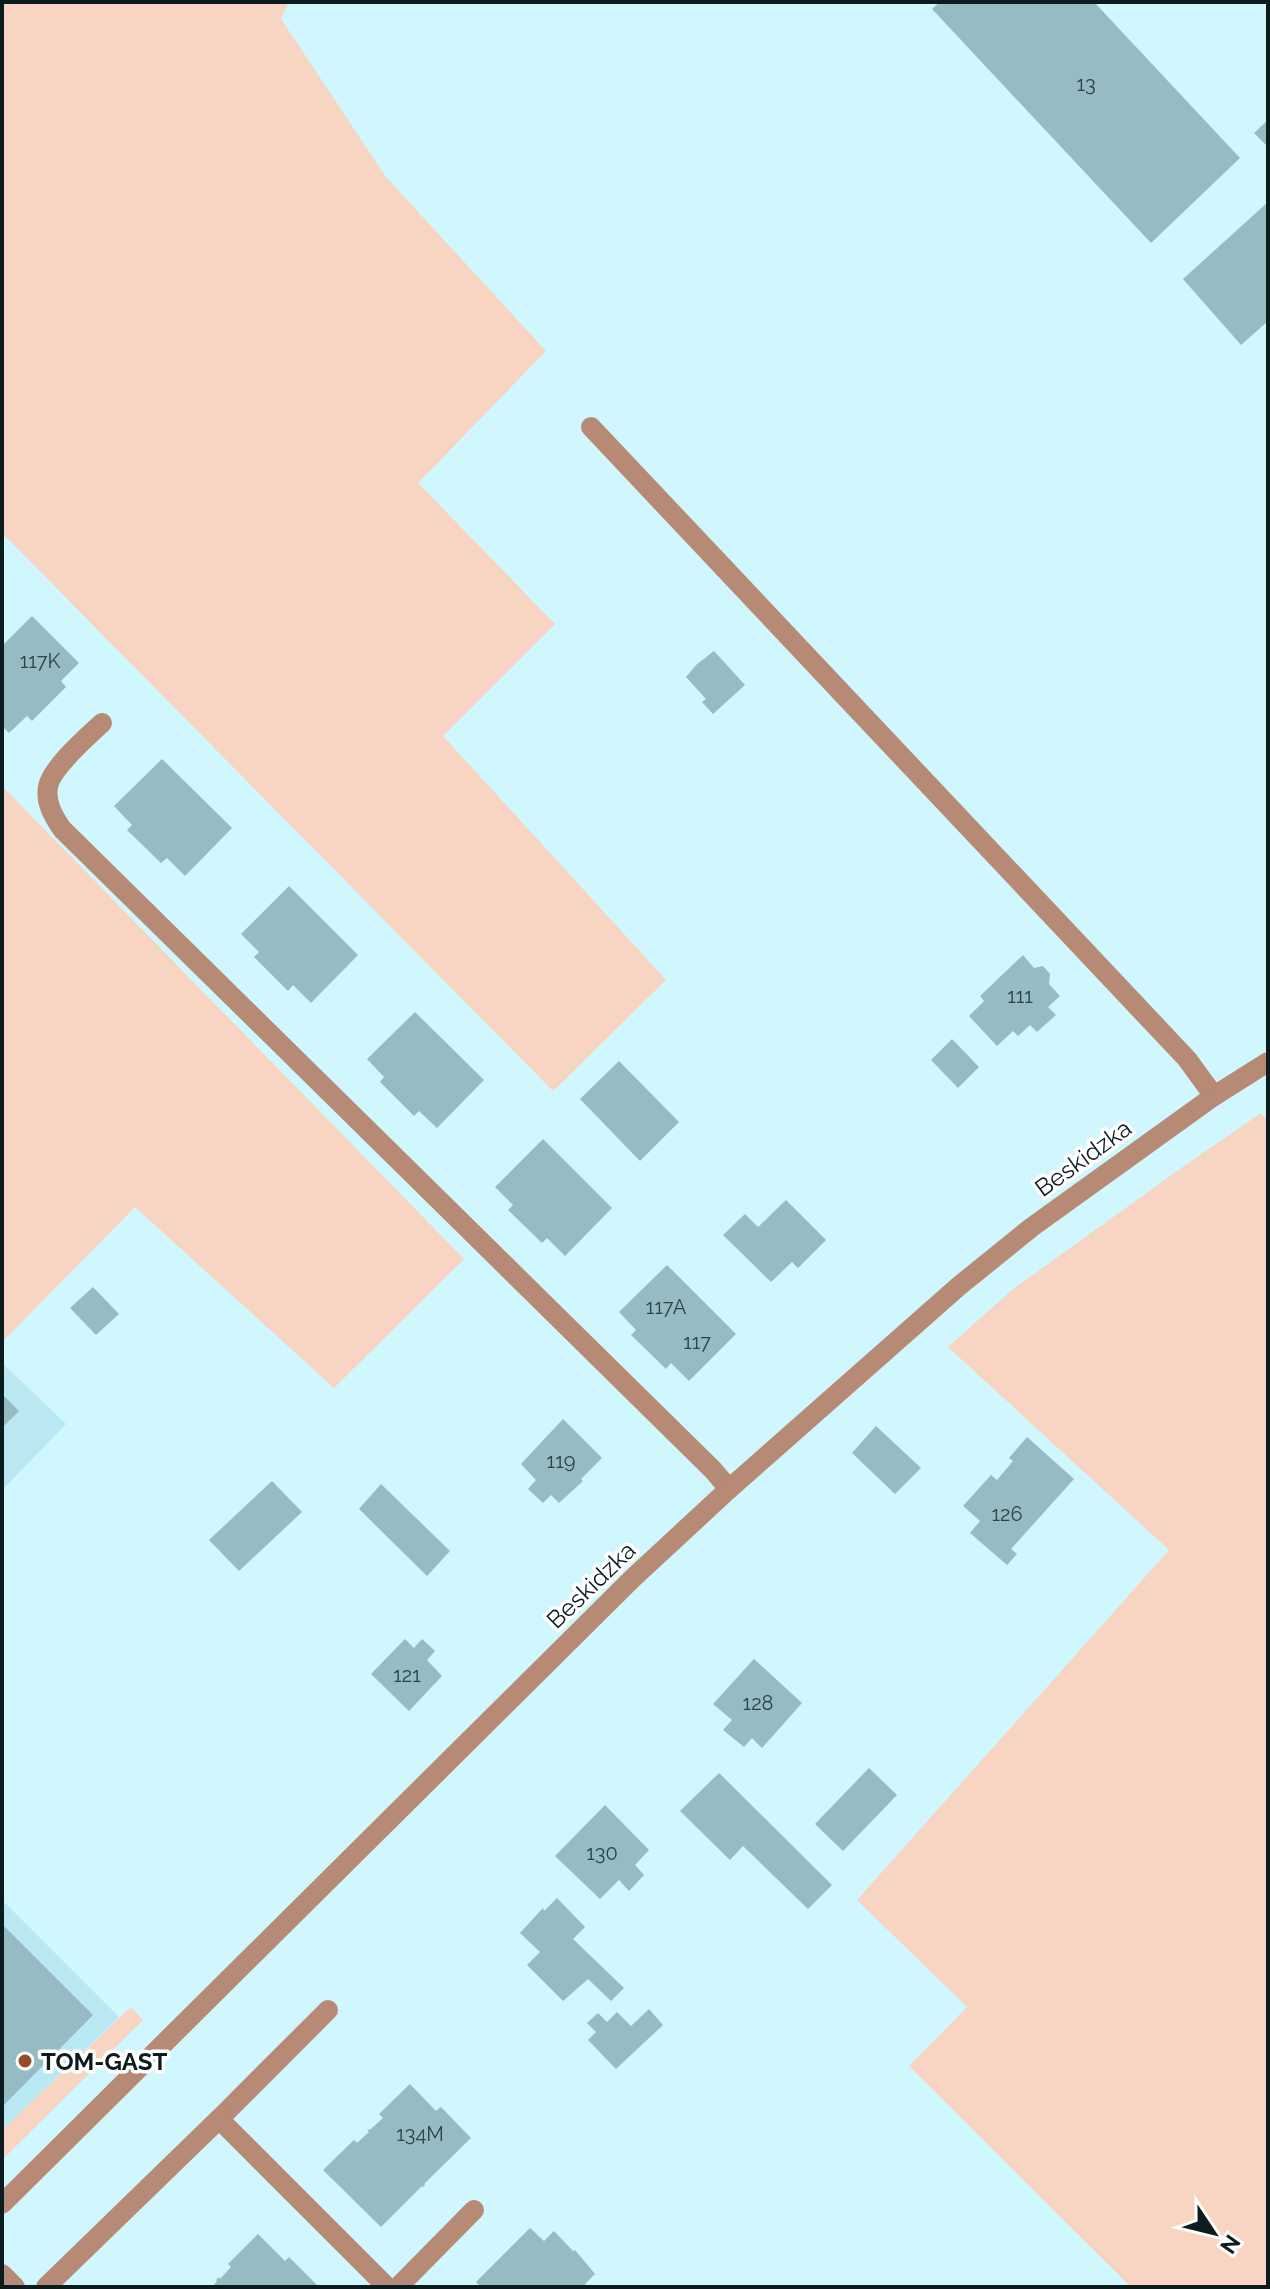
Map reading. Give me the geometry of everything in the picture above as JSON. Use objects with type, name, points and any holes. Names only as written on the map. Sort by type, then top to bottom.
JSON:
[{"type":"street","points":[[591,427],[1187,1059],[1214,1096]]},
{"type":"street","points":[[102,723],[58,769],[48,787],[50,811],[62,829],[729,1489]]},
{"type":"street","name":"Beskidzka","points":[[2,2204],[633,1578],[729,1489],[959,1286],[1032,1227],[1214,1096],[1268,1062]]},
{"type":"street","points":[[46,2287],[328,2010]]},
{"type":"street","points":[[219,2119],[387,2287]]},
{"type":"street","points":[[398,2287],[474,2210]]},
{"type":"street","points":[[2,2274],[15,2287]]},
{"type":"shaded area","points":[[2,2],[289,2],[281,19],[386,177],[546,351],[418,483],[555,624],[443,736],[666,980],[553,1091],[2,533]]},
{"type":"shaded area","points":[[2,786],[464,1259],[334,1388],[135,1207],[2,1342]]},
{"type":"shaded area","points":[[1261,1113],[1268,1121],[1268,2287],[1131,2287],[909,2066],[967,2007],[857,1900],[1169,1550],[948,1347],[1012,1290]]},
{"type":"shaded area","points":[[2,1363],[66,1424],[2,1490]]},
{"type":"shaded area","name":"TOM-GAST","points":[[2,1900],[119,2017],[2,2130]]},
{"type":"shaded area","points":[[131,2007],[143,2020],[2,2160],[2,2130]]},
{"type":"building","points":[[940,2],[1094,2],[1240,158],[1151,243],[932,9]]},
{"type":"building","points":[[1268,120],[1268,147],[1254,133]]},
{"type":"building","points":[[1268,202],[1268,321],[1241,345],[1183,279]]},
{"type":"building","points":[[32,616],[79,663],[61,681],[66,687],[32,721],[27,716],[9,733],[2,726],[2,646]]},
{"type":"building","points":[[714,651],[745,685],[713,714],[702,702],[706,699],[686,677]]},
{"type":"building","points":[[162,759],[232,828],[185,876],[167,858],[161,863],[127,830],[132,825],[114,806]]},
{"type":"building","points":[[289,886],[358,955],[311,1003],[293,985],[288,991],[254,957],[259,952],[241,934]]},
{"type":"building","points":[[1023,955],[1034,968],[1043,966],[1050,974],[1049,984],[1060,996],[1048,1007],[1056,1015],[1037,1032],[1030,1025],[1018,1036],[1013,1031],[997,1046],[969,1016],[984,1001],[980,996]]},
{"type":"building","points":[[415,1012],[484,1080],[437,1128],[419,1111],[414,1116],[380,1082],[384,1077],[367,1059]]},
{"type":"building","points":[[952,1039],[979,1067],[958,1088],[931,1060]]},
{"type":"building","points":[[619,1061],[679,1122],[640,1161],[580,1099]]},
{"type":"building","points":[[543,1139],[612,1208],[565,1256],[547,1238],[542,1243],[508,1210],[513,1205],[495,1187]]},
{"type":"building","points":[[786,1200],[826,1240],[798,1268],[792,1262],[771,1282],[723,1235],[745,1214],[758,1227]]},
{"type":"building","points":[[667,1265],[736,1334],[689,1381],[671,1363],[666,1369],[631,1335],[636,1330],[619,1312]]},
{"type":"building","points":[[93,1287],[119,1314],[96,1335],[70,1308]]},
{"type":"building","points":[[2,1394],[19,1411],[2,1428]]},
{"type":"building","points":[[563,1419],[602,1458],[559,1503],[551,1495],[543,1503],[528,1489],[536,1480],[521,1464]]},
{"type":"building","points":[[876,1426],[921,1468],[895,1494],[852,1453]]},
{"type":"building","points":[[1027,1437],[1074,1479],[1011,1549],[1017,1554],[1007,1565],[970,1533],[980,1521],[963,1506],[991,1475],[997,1480],[1013,1461],[1009,1458]]},
{"type":"building","points":[[272,1481],[302,1512],[239,1571],[209,1540]]},
{"type":"building","points":[[381,1484],[450,1551],[427,1576],[359,1509]]},
{"type":"building","points":[[405,1639],[414,1648],[422,1639],[435,1651],[427,1660],[442,1676],[409,1711],[371,1674]]},
{"type":"building","points":[[754,1659],[802,1703],[762,1748],[752,1738],[744,1747],[723,1730],[732,1720],[713,1704]]},
{"type":"building","points":[[869,1768],[897,1795],[843,1851],[815,1824]]},
{"type":"building","points":[[719,1773],[832,1885],[808,1909],[743,1846],[730,1860],[680,1811]]},
{"type":"building","points":[[605,1805],[649,1850],[635,1865],[644,1875],[629,1891],[619,1880],[600,1899],[555,1856]]},
{"type":"building","points":[[557,1898],[585,1927],[573,1939],[624,1988],[611,2001],[588,1979],[563,2001],[527,1965],[540,1952],[520,1933]]},
{"type":"building","name":"TOM-GAST","points":[[2,1924],[93,2015],[2,2107]]},
{"type":"building","points":[[649,2009],[663,2025],[616,2069],[588,2040],[596,2032],[587,2023],[598,2013],[607,2022],[617,2012],[631,2026]]},
{"type":"building","points":[[410,2084],[436,2111],[441,2107],[471,2138],[381,2227],[323,2170],[354,2140],[357,2143],[369,2132],[367,2130],[383,2118],[379,2114]]},
{"type":"building","points":[[530,2228],[544,2241],[554,2231],[575,2250],[595,2274],[585,2284],[587,2287],[481,2287],[476,2282]]},
{"type":"building","points":[[258,2234],[285,2261],[289,2257],[319,2287],[212,2287],[231,2267],[228,2264]]},
{"type":"place","name":"TOM-GAST","points":[[25,2061]]}]
